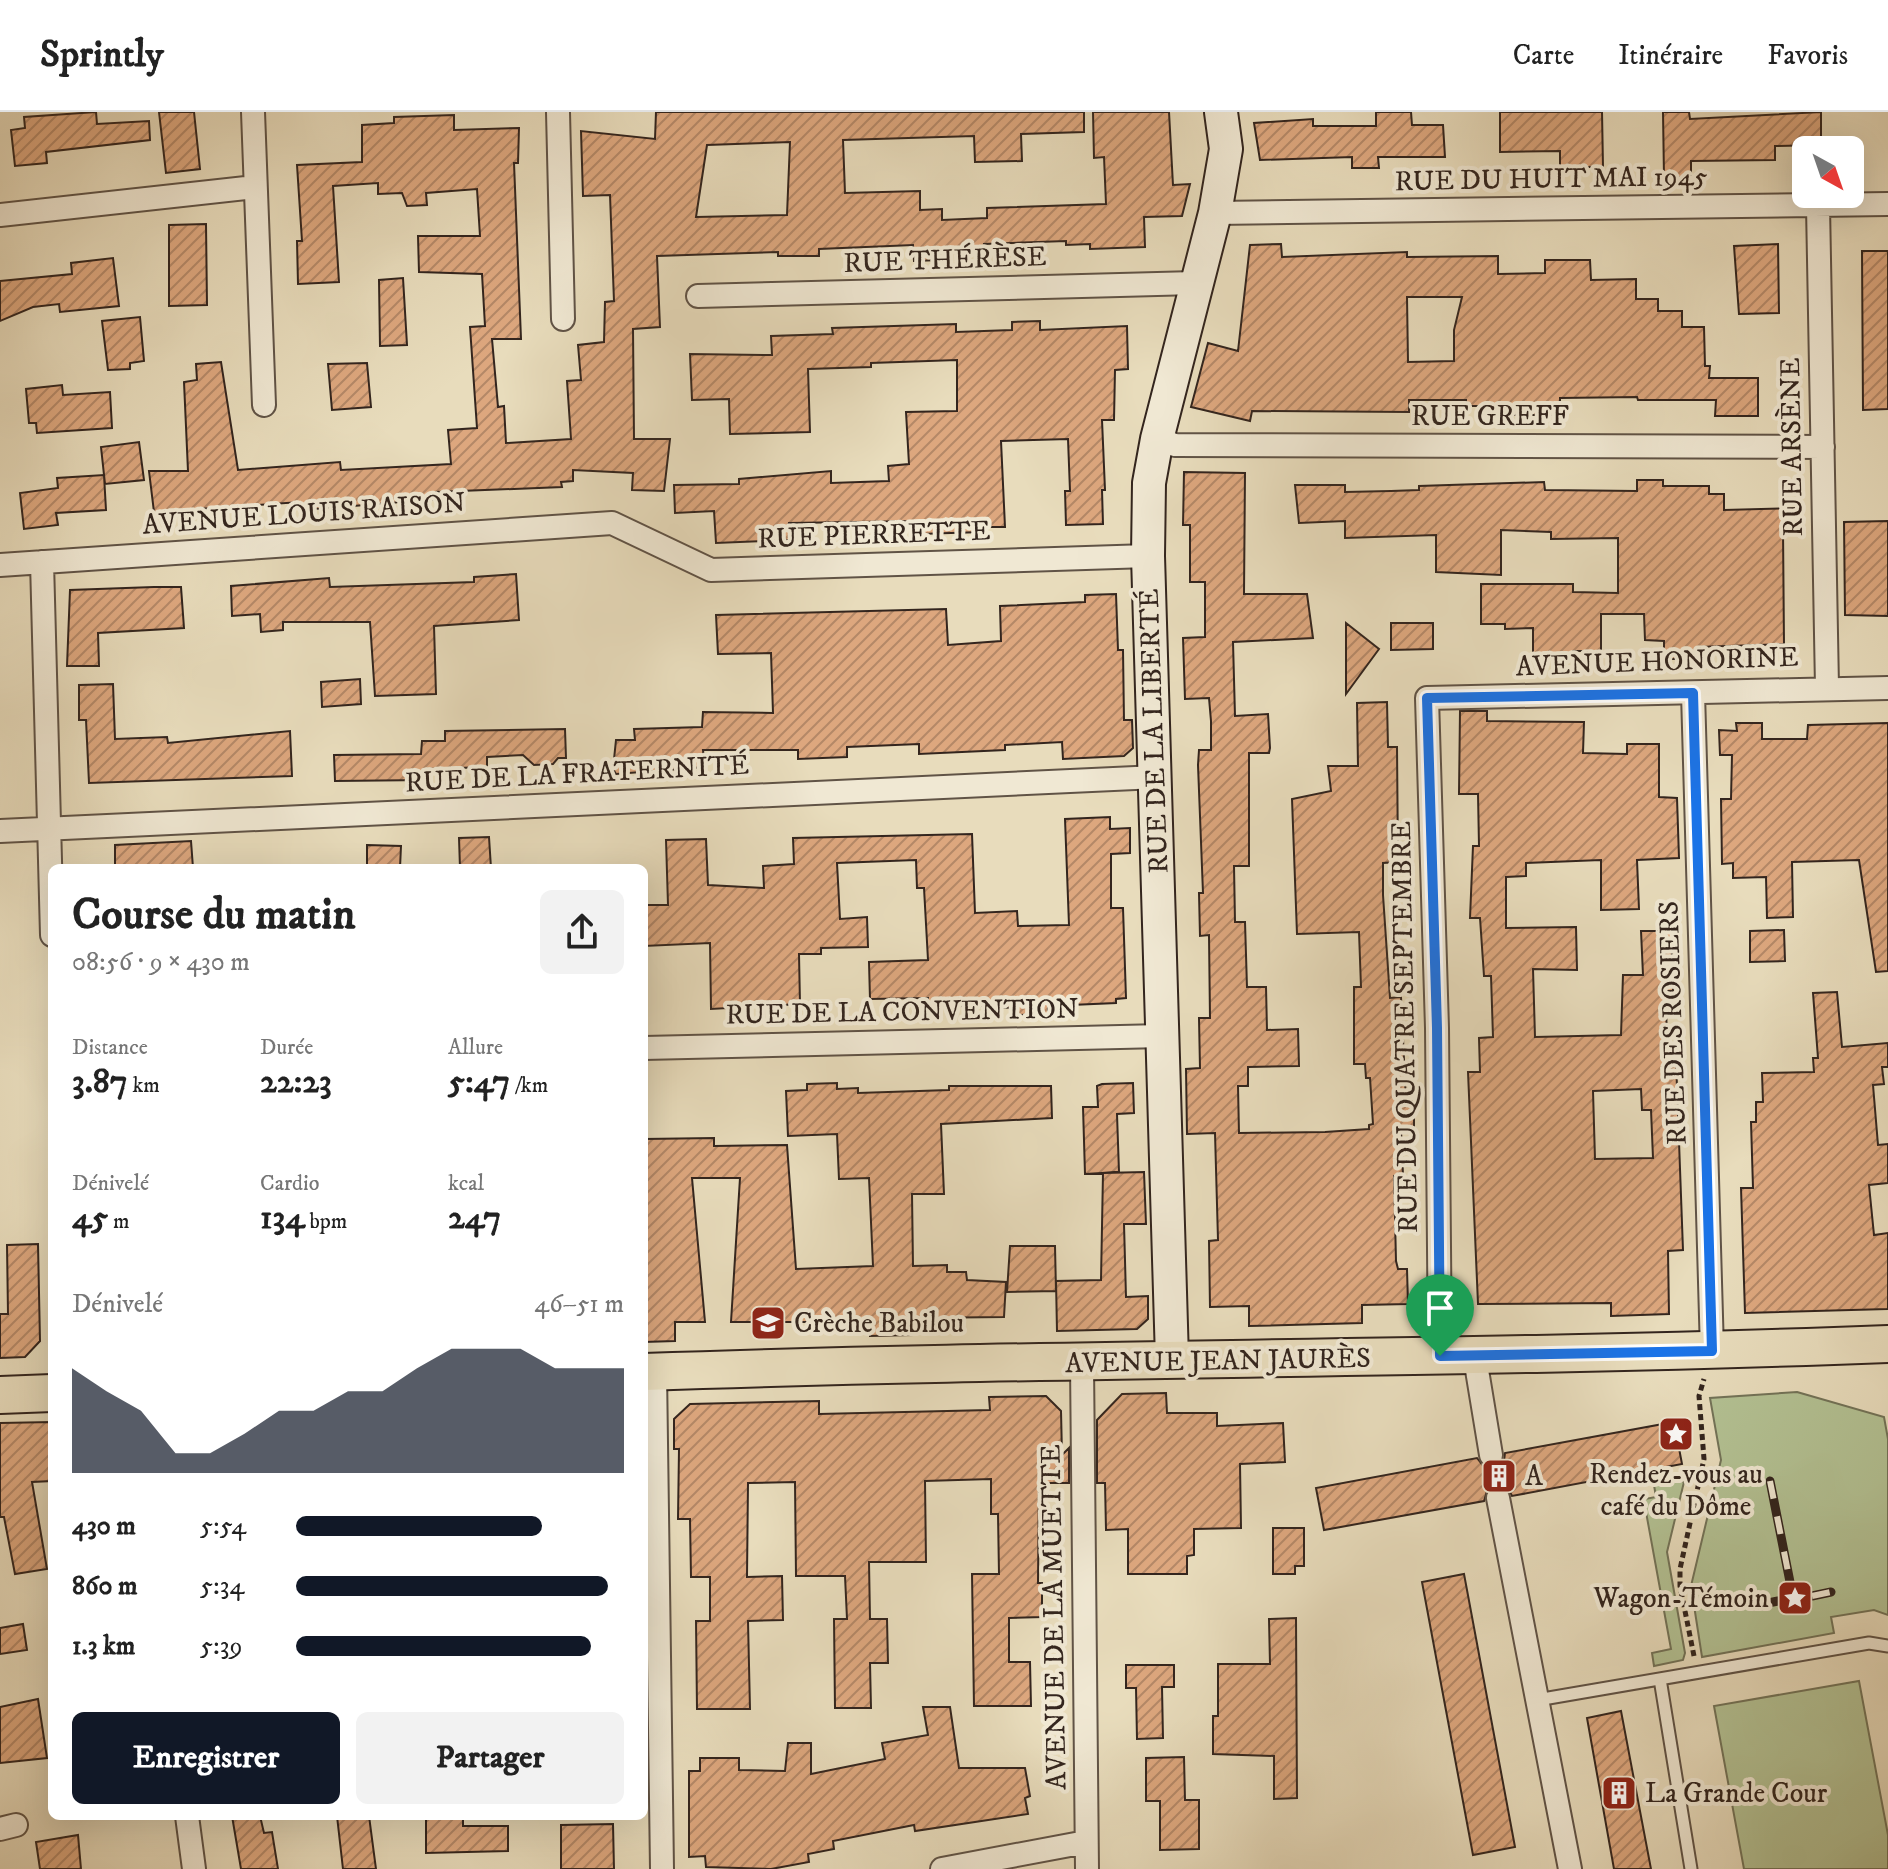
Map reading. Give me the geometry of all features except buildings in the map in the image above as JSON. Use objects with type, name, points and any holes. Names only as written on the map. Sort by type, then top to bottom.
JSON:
[{"type":"main road","name":"AVENUE JEAN JAURÈS","points":[[649,1372],[1082,1364],[1172,1359],[1458,1357],[1888,1344]]},
{"type":"main road","points":[[0,1395],[48,1393]]},
{"type":"street","points":[[253,112],[264,405]]},
{"type":"street","points":[[558,112],[563,319]]},
{"type":"street","name":"RUE DE LA LIBERTÉ","points":[[1172,1359],[1148,556],[1149,483],[1195,283],[1215,213],[1226,149],[1221,112]]},
{"type":"street","points":[[0,215],[255,187]]},
{"type":"street","name":"RUE DU HUIT MAI 1945","points":[[1864,205],[1888,204]]},
{"type":"street","name":"RUE DU HUIT MAI 1945","points":[[1215,213],[1792,206]]},
{"type":"street","name":"RUE ARSÈNE","points":[[1818,208],[1827,687]]},
{"type":"street","name":"RUE THÉRÈSE","points":[[698,296],[1195,283]]},
{"type":"street","name":"RUE GREFF","points":[[1157,439],[1175,445],[1823,447]]},
{"type":"street","name":"RUE PIERRETTE","points":[[612,523],[711,570],[1148,556]]},
{"type":"street","name":"AVENUE LOUIS RAISON","points":[[0,565],[612,523]]},
{"type":"street","points":[[42,562],[49,864]]},
{"type":"street","name":"AVENUE HONORINE","points":[[1427,698],[1888,688]]},
{"type":"street","name":"RUE DES ROSIERS","points":[[1693,693],[1712,1351]]},
{"type":"street","name":"RUE DU QUATRE SEPTEMBRE","points":[[1427,698],[1437,1028],[1458,1357],[1491,1455]]},
{"type":"street","name":"RUE DE LA FRATERNITÉ","points":[[0,831],[1157,777]]},
{"type":"street","name":"RUE DE LA CONVENTION","points":[[648,1048],[1162,1036]]},
{"type":"street","name":"AVENUE DE LA MUETTE","points":[[1082,1364],[1087,1869]]},
{"type":"street","points":[[649,1372],[662,1869]]},
{"type":"street","points":[[1498,1498],[1570,1869]]},
{"type":"street","points":[[188,1820],[194,1869]]},
{"type":"street","points":[[942,1869],[1086,1842]]},
{"type":"lane","points":[[1537,1700],[1869,1643],[1888,1646]]},
{"type":"lane","points":[[1660,1679],[1691,1869]]},
{"type":"path","points":[[1697,1672],[1680,1586],[1680,1569],[1704,1459],[1699,1396],[1712,1351]]},
{"type":"green space","points":[[1797,1392],[1884,1417],[1888,1439],[1888,1615],[1874,1610],[1831,1617],[1834,1633],[1702,1657],[1691,1586],[1721,1460],[1710,1398]]},
{"type":"green space","points":[[1678,1474],[1678,1480],[1684,1482],[1667,1552],[1685,1653],[1683,1660],[1654,1666],[1652,1653],[1671,1649],[1646,1512],[1626,1515],[1623,1503],[1656,1497],[1653,1479]]},
{"type":"green space","points":[[1859,1681],[1888,1835],[1888,1869],[1744,1869],[1714,1706]]},
{"type":"tunnel","points":[[1491,1455],[1498,1498]]},
{"type":"railway","points":[[1770,1481],[1792,1592]]},
{"type":"railway","points":[[1812,1596],[1831,1592]]},
{"type":"railway","points":[[1753,1606],[1778,1601]]},
{"type":"place","name":"Crèche Babilou","points":[[768,1323]]},
{"type":"place","name":"Rendez-vous au café du Dôme","points":[[1676,1434]]},
{"type":"place","name":"A","points":[[1499,1476]]},
{"type":"place","name":"Wagon-Témoin","points":[[1795,1598]]},
{"type":"place","name":"La Grande Cour","points":[[1619,1793]]},
{"type":"route","points":[[1693,693],[1712,1351],[1475,1358],[1440,1356],[1437,1028],[1427,698],[1693,693]]}]
